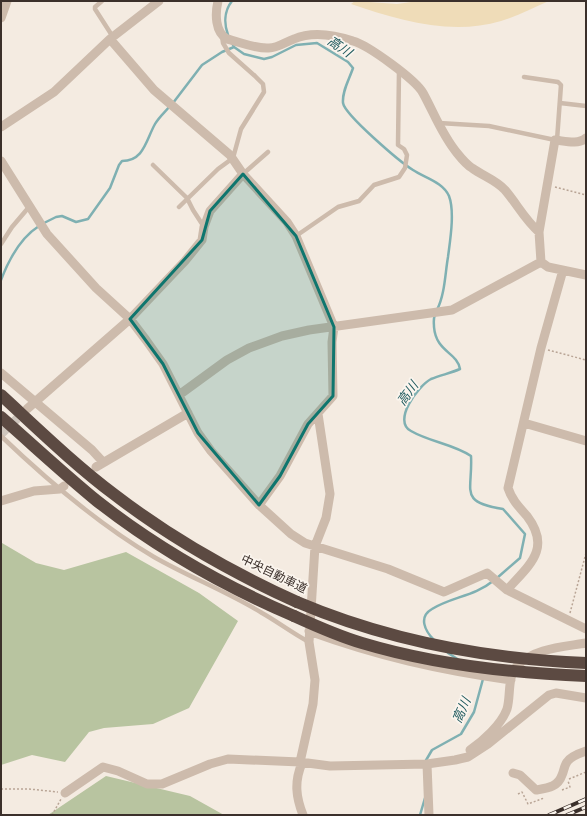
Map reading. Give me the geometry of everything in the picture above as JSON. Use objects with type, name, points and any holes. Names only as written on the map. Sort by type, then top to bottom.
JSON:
[{"type":"highway","name":"中央自動車道","points":[[1,395],[75,461],[144,517],[195,549],[234,571],[297,602],[355,625],[417,642],[477,653],[520,658],[586,662]]},
{"type":"highway","points":[[1,417],[97,501],[142,533],[202,571],[257,600],[360,643],[435,661],[477,668],[586,676]]},
{"type":"street","points":[[1,18],[7,1]]},
{"type":"street","points":[[1,127],[54,92],[112,38],[159,1]]},
{"type":"street","points":[[218,1],[217,26],[227,38],[267,48],[277,47],[295,38],[307,35],[339,37],[355,41],[371,50],[399,70],[422,91],[443,133],[457,153],[471,168],[493,180],[504,190],[530,224],[539,232]]},
{"type":"street","points":[[112,38],[154,90],[233,158],[243,174],[286,222],[296,236],[334,327],[332,342],[333,396],[308,424],[280,476],[259,505]]},
{"type":"street","points":[[541,262],[539,232],[556,140],[574,142],[582,141],[586,138]]},
{"type":"street","points":[[1,161],[35,218],[47,234],[96,288],[130,319],[163,364],[198,433],[211,451],[259,505],[291,534],[305,543],[388,569],[444,592],[487,573],[505,588],[586,629]]},
{"type":"street","points":[[27,410],[130,319],[202,240],[204,227],[210,211],[243,174]]},
{"type":"street","points":[[541,262],[548,267],[586,275]]},
{"type":"street","points":[[179,395],[227,360],[249,348],[282,336],[452,310],[541,262]]},
{"type":"street","points":[[505,588],[529,564],[539,543],[538,533],[515,502],[508,488],[541,348],[563,270]]},
{"type":"street","points":[[1,373],[92,450],[100,464],[188,413]]},
{"type":"street","points":[[303,815],[298,802],[296,786],[313,704],[315,680],[309,642],[309,631],[315,546],[326,518],[330,494],[318,414]]},
{"type":"street","points":[[524,423],[586,441]]},
{"type":"street","points":[[1,501],[34,491],[62,487]]},
{"type":"street","points":[[309,631],[383,656],[477,675],[510,680]]},
{"type":"street","points":[[455,760],[473,748],[500,721],[506,710],[510,680],[516,666],[537,654],[551,649],[586,643]]},
{"type":"street","points":[[64,793],[104,767],[118,771],[147,784],[162,784],[210,764],[228,759],[330,766],[427,764],[455,760],[468,757],[488,744],[549,695],[556,693],[586,698]]},
{"type":"street","points":[[514,773],[520,775],[536,790],[550,788],[557,784],[561,779],[566,764],[569,760],[586,750]]},
{"type":"street","points":[[427,764],[429,815]]},
{"type":"lane","points":[[102,1],[95,7],[95,10],[112,38]]},
{"type":"lane","points":[[179,207],[218,169],[233,158],[242,130],[262,97],[264,88],[255,76],[229,53],[223,43],[227,38]]},
{"type":"lane","points":[[296,236],[335,209],[359,201],[374,185],[399,177],[405,168],[407,155],[404,149],[398,145],[399,70]]},
{"type":"lane","points":[[439,123],[488,126],[556,140],[560,103],[560,83],[524,78]]},
{"type":"lane","points":[[560,103],[586,106]]},
{"type":"lane","points":[[243,174],[268,152]]},
{"type":"lane","points":[[153,165],[187,198],[204,227]]},
{"type":"lane","points":[[1,244],[12,227],[29,207]]},
{"type":"lane","points":[[1,435],[46,479],[62,487],[111,528],[155,557],[262,613],[292,633],[309,642]]},
{"type":"path","points":[[547,184],[586,195]]},
{"type":"path","points":[[541,348],[586,360]]},
{"type":"path","points":[[568,621],[586,553]]},
{"type":"path","points":[[1,789],[29,789],[64,793],[52,815]]},
{"type":"path","points":[[518,794],[522,792],[528,804]]},
{"type":"highlighted area","points":[[243,174],[296,236],[334,327],[333,396],[308,424],[280,476],[259,505],[198,433],[163,364],[130,319],[202,240],[210,211]]},
{"type":"green space","points":[[2,543],[36,563],[64,570],[126,552],[199,593],[238,621],[189,708],[153,724],[104,728],[89,732],[65,762],[32,755],[1,765]]},
{"type":"green space","points":[[106,776],[190,796],[224,815],[48,815]]},
{"type":"sand","points":[[355,1],[397,4],[418,1],[549,1],[501,21],[463,27],[425,24],[387,16],[351,4]]},
{"type":"waterway","name":"高川","points":[[228,35],[226,13],[232,1]]},
{"type":"waterway","name":"高川","points":[[232,43],[234,47],[244,54],[264,59],[272,57],[296,45],[317,43],[348,62],[353,68],[343,99],[346,109],[363,127],[397,158],[413,170],[443,187],[449,196],[452,210],[451,235],[443,291],[437,310]]},
{"type":"waterway","points":[[173,103],[202,65],[222,52],[234,47]]},
{"type":"waterway","points":[[44,223],[56,217],[62,216],[76,222],[88,219],[110,188],[119,165],[122,161],[129,160],[140,154],[157,121],[170,106]]},
{"type":"waterway","points":[[1,280],[16,250],[26,237],[39,226]]},
{"type":"waterway","name":"高川","points":[[435,315],[434,327],[438,342],[455,359],[460,369],[431,379],[426,383],[409,404],[404,420],[406,426],[418,435],[457,449],[471,456],[470,486],[471,493],[474,498],[479,503],[503,509],[525,534],[520,558],[497,578]]},
{"type":"waterway","name":"高川","points":[[434,640],[424,624],[425,616],[428,612],[439,605],[479,590],[493,581]]},
{"type":"waterway","name":"高川","points":[[448,653],[459,660]]},
{"type":"waterway","name":"高川","points":[[425,762],[432,750],[461,734],[474,712],[483,679]]},
{"type":"waterway","name":"高川","points":[[420,815],[425,798]]},
{"type":"tunnel","points":[[1,434],[26,410]]},
{"type":"railway","points":[[549,815],[586,799]]},
{"type":"railway","points":[[567,815],[586,807]]}]
